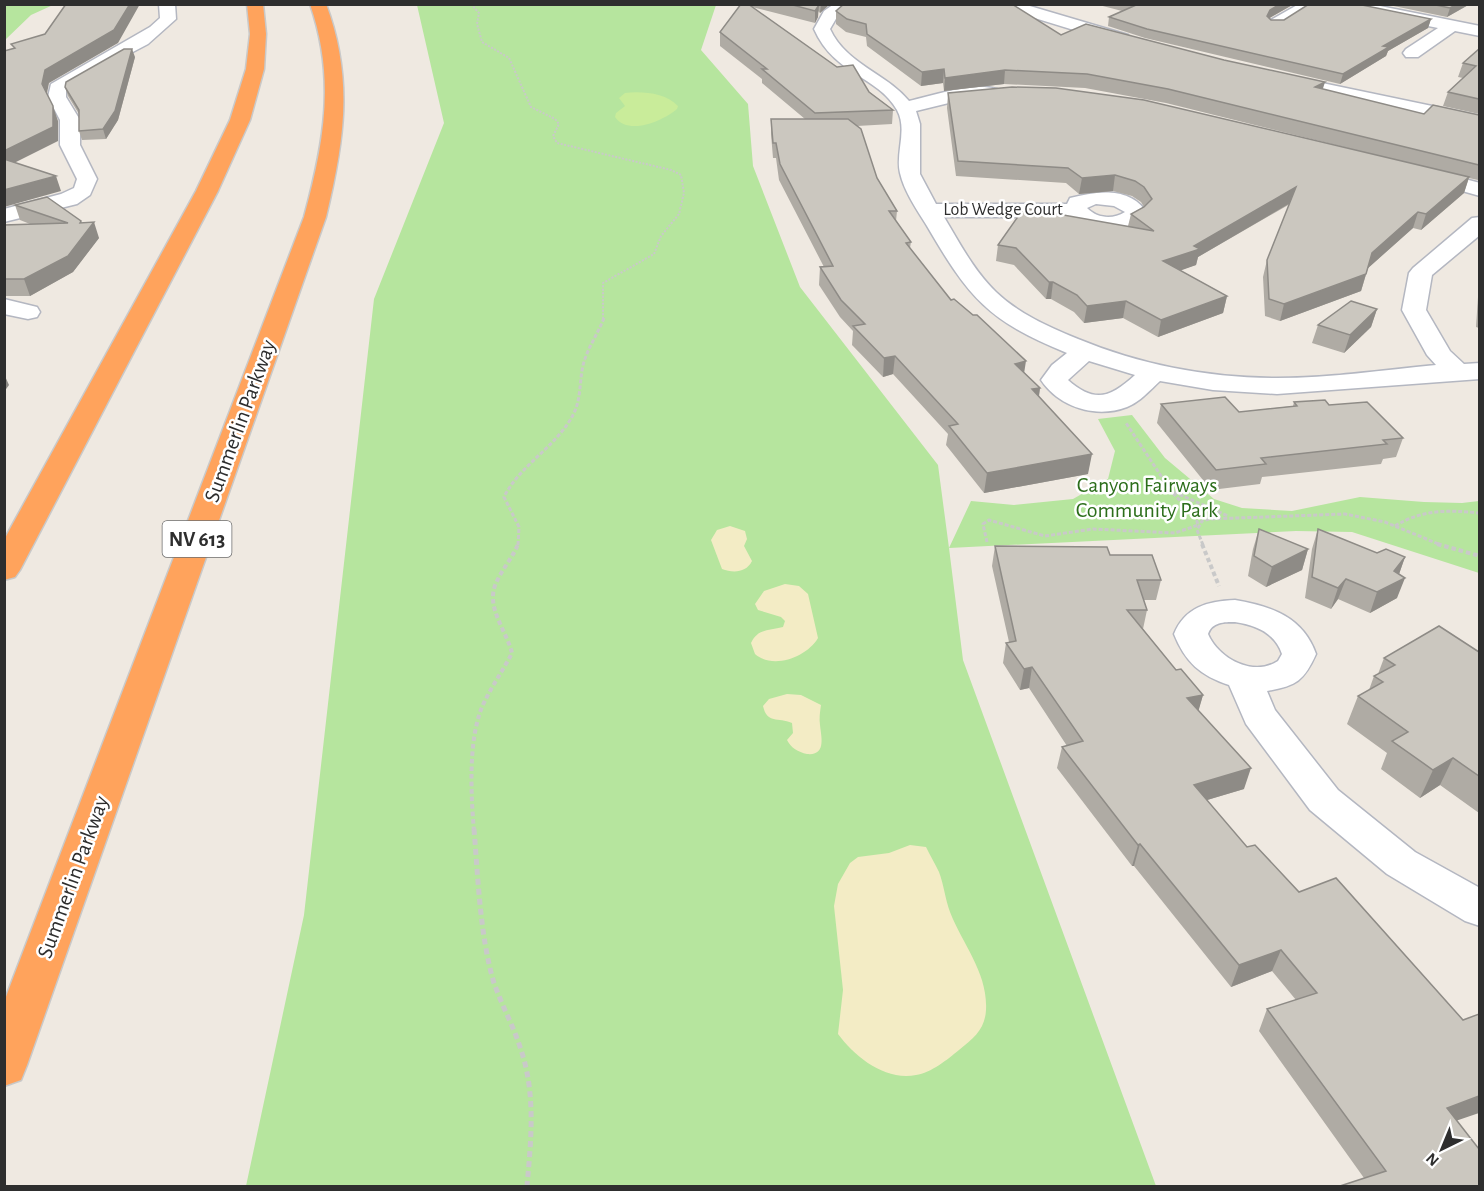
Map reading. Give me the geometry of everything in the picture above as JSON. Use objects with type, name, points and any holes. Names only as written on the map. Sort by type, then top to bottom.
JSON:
[{"type":"highway","points":[[4,570],[207,191],[240,120],[255,69],[258,34],[255,4]]},
{"type":"highway","name":"Summerlin Parkway","points":[[4,1065],[315,218],[333,138],[336,89],[328,34],[318,4]]},
{"type":"street","points":[[4,216],[69,199],[83,191],[87,179],[70,145],[70,120],[57,97],[57,88],[69,78],[134,47],[158,31],[168,19],[167,4]]},
{"type":"street","points":[[1005,4],[1136,37],[1045,4]]},
{"type":"street","points":[[1275,24],[1311,4]]},
{"type":"street","points":[[1344,4],[1479,31]]},
{"type":"street","points":[[845,5],[830,14],[822,29],[826,42],[835,52],[890,92],[904,108],[913,127],[908,157],[910,177],[930,211],[978,288],[1012,316],[1039,332],[1085,352],[1155,371],[1221,382],[1306,385],[1468,371]]},
{"type":"street","points":[[1412,53],[1451,26]]},
{"type":"street","points":[[1479,110],[1267,70],[1479,122]]},
{"type":"street","points":[[904,108],[961,95],[1008,92]]},
{"type":"street","points":[[1410,171],[1473,185]]},
{"type":"street","name":"Lob Wedge Court","points":[[930,211],[1076,210]]},
{"type":"street","points":[[1468,371],[1440,355],[1414,310],[1421,273],[1479,223]]},
{"type":"street","points":[[1085,352],[1061,371],[1054,380],[1058,387],[1077,398],[1101,403],[1119,400],[1155,371]]},
{"type":"street","points":[[1229,611],[1255,615],[1275,623],[1289,634],[1299,654],[1295,666],[1283,675],[1265,679],[1244,678],[1223,671],[1205,660],[1192,641],[1193,628],[1201,618],[1216,612],[1229,611]]},
{"type":"street","points":[[1244,678],[1259,715],[1324,800],[1401,863],[1479,909]]},
{"type":"path","points":[[471,4],[479,13],[477,24],[482,42],[509,58],[531,106],[559,124],[553,136],[557,143],[676,172],[681,175],[684,193],[677,218],[661,236],[654,254],[603,283],[604,318],[597,338],[585,357],[581,393],[573,415],[549,447],[510,485],[504,497],[519,528],[519,542],[501,571],[492,596],[512,653],[478,717],[474,738],[472,807],[488,953],[494,982],[522,1052],[529,1085],[532,1124],[527,1186]]},
{"type":"path","points":[[1112,402],[1171,491],[1196,518],[1197,530],[1229,611]]},
{"type":"path","points":[[1171,491],[1200,506],[1231,517]]},
{"type":"path","points":[[1395,526],[1410,515],[1420,512],[1452,510],[1479,513]]},
{"type":"path","points":[[987,542],[983,524],[989,520],[1048,536],[1092,528],[1151,533],[1178,532],[1191,530],[1210,519],[1268,518],[1324,511],[1369,517],[1450,549],[1479,556]]},
{"type":"green space","points":[[5,4],[53,5],[31,15],[5,40]]},
{"type":"green space","points":[[417,5],[716,5],[701,50],[748,104],[753,166],[800,287],[938,465],[963,660],[1156,1186],[246,1186],[304,915],[374,299],[444,123]]},
{"type":"green space","points":[[625,93],[653,94],[667,98],[678,106],[671,114],[655,122],[637,126],[628,125],[621,123],[615,117],[616,113],[625,106],[619,98]]},
{"type":"green space","name":"Canyon Fairways Community Park","points":[[1132,415],[1165,458],[1214,499],[1242,508],[1292,511],[1360,497],[1424,502],[1479,501],[1479,573],[1352,532],[1296,531],[949,548],[971,501],[1014,505],[1073,499],[1108,479],[1115,451],[1098,419]]},
{"type":"sand","points":[[730,526],[745,531],[747,539],[744,546],[752,561],[746,568],[739,571],[722,569],[711,540],[717,530]]},
{"type":"sand","points":[[785,584],[799,586],[808,594],[818,638],[813,645],[798,656],[780,661],[762,659],[755,654],[751,643],[754,638],[761,632],[783,627],[785,621],[781,617],[758,610],[755,604],[764,591]]},
{"type":"sand","points":[[787,694],[801,695],[821,705],[822,740],[818,752],[807,754],[798,751],[787,740],[793,733],[792,723],[770,718],[765,712],[763,706],[769,699]]},
{"type":"sand","points":[[910,845],[926,847],[939,872],[950,912],[979,971],[986,997],[986,1010],[978,1033],[955,1054],[927,1072],[904,1076],[882,1071],[862,1059],[838,1034],[843,990],[834,906],[838,884],[850,863],[858,857],[889,853]]},
{"type":"building","points":[[66,4],[130,4],[114,30],[45,70],[42,84],[53,106],[53,127],[4,151],[4,51],[15,48],[11,44],[45,34]]},
{"type":"building","points":[[741,4],[748,4],[837,67],[853,65],[869,92],[893,110],[815,113],[762,69],[767,69],[720,32]]},
{"type":"building","points":[[789,4],[818,4],[819,5],[815,11]]},
{"type":"building","points":[[844,4],[1012,4],[1061,35],[1086,24],[1224,60],[1325,82],[1315,87],[1424,114],[1433,105],[1479,115],[1479,165],[1168,89],[1087,74],[1005,70],[945,78],[944,69],[922,72],[867,34],[866,24],[847,19],[836,11]]},
{"type":"building","points":[[1133,4],[1280,4],[1270,10],[1267,16],[1271,20],[1284,20],[1309,4],[1357,4],[1431,19],[1383,46],[1389,47],[1343,74],[1147,29],[1109,17],[1136,5]]},
{"type":"building","points":[[1431,4],[1457,4],[1450,8]]},
{"type":"building","points":[[124,49],[132,49],[115,111],[103,129],[79,131],[79,110],[65,87],[66,82]]},
{"type":"building","points":[[1479,49],[1479,99],[1448,92],[1476,66],[1463,63]]},
{"type":"building","points":[[1012,87],[1056,88],[1144,100],[1469,177],[1426,214],[1418,212],[1372,253],[1366,274],[1284,304],[1269,299],[1267,260],[1296,187],[1194,246],[1200,249],[1163,261],[1227,296],[1161,320],[1126,301],[1087,306],[1077,295],[1049,282],[1016,248],[998,245],[1024,208],[1154,231],[1131,214],[1144,207],[1152,199],[1144,187],[1135,181],[1115,175],[1082,178],[1068,168],[958,161],[948,93]]},
{"type":"building","points":[[771,119],[848,119],[861,129],[877,178],[897,211],[889,211],[911,242],[906,243],[951,300],[954,299],[973,315],[977,315],[1026,361],[1015,364],[1040,388],[1032,389],[1092,454],[987,473],[949,426],[958,424],[895,356],[884,358],[853,326],[865,324],[841,300],[820,267],[833,266],[780,164],[776,143],[773,143]]},
{"type":"building","points":[[4,159],[56,176],[4,190]]},
{"type":"building","points":[[47,197],[81,221],[80,223],[94,222],[68,256],[24,279],[4,279],[4,225],[68,223],[15,205]]},
{"type":"building","points":[[1351,301],[1377,309],[1350,335],[1318,325]]},
{"type":"building","points":[[1225,397],[1239,412],[1297,406],[1294,402],[1325,400],[1329,405],[1367,402],[1403,438],[1383,440],[1387,444],[1261,458],[1266,464],[1216,470],[1161,404]]},
{"type":"building","points":[[1259,529],[1308,549],[1272,567],[1254,556]]},
{"type":"building","points":[[1318,529],[1377,553],[1386,549],[1405,557],[1394,571],[1405,578],[1377,592],[1346,579],[1338,588],[1312,577]]},
{"type":"building","points":[[995,546],[1107,547],[1110,555],[1152,555],[1161,580],[1137,580],[1147,610],[1127,610],[1176,670],[1181,669],[1203,695],[1187,698],[1251,768],[1194,785],[1247,847],[1255,845],[1299,892],[1336,878],[1463,1020],[1479,1014],[1479,1096],[1447,1108],[1479,1149],[1479,1186],[1340,1186],[1386,1171],[1267,1009],[1317,993],[1281,950],[1239,965],[1140,844],[1138,845],[1062,747],[1083,741],[1032,667],[1024,669],[1006,643],[1016,641]]},
{"type":"building","points":[[1439,626],[1479,652],[1479,776],[1453,758],[1433,770],[1392,741],[1408,732],[1358,696],[1383,682],[1374,676],[1395,665],[1384,658]]}]
